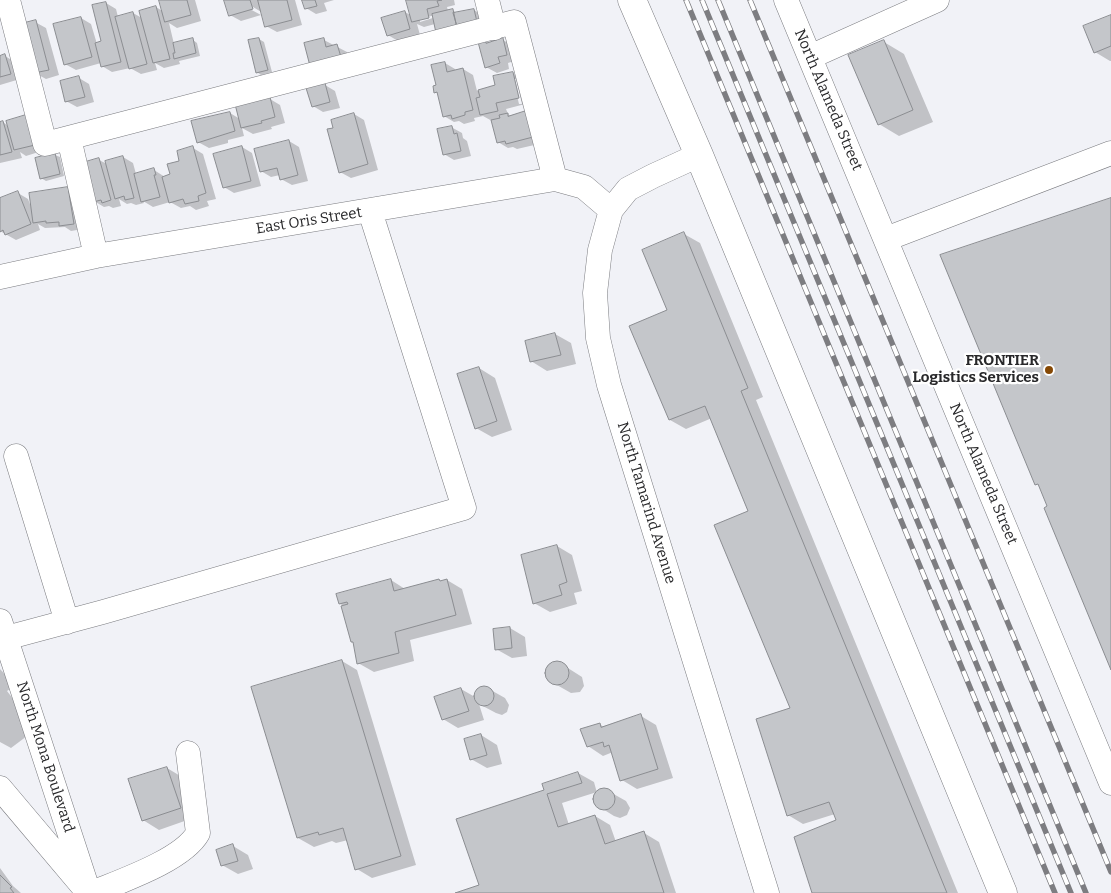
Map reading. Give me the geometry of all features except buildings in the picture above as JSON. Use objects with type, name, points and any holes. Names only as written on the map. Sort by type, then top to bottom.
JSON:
[{"type":"main road","points":[[632,0],[699,155],[1003,893]]},
{"type":"street","points":[[0,2],[8,0],[45,144],[514,22],[555,179]]},
{"type":"street","points":[[487,0],[494,28]]},
{"type":"street","name":"North Alameda Street","points":[[786,0],[1111,783]]},
{"type":"street","points":[[810,57],[937,0]]},
{"type":"street","points":[[69,138],[96,256]]},
{"type":"street","points":[[886,240],[1111,153]]},
{"type":"street","name":"North Tamarind Avenue","points":[[699,155],[628,189],[611,210],[600,250],[595,293],[598,338],[609,385],[767,893]]},
{"type":"street","name":"East Oris Street","points":[[1,276],[96,256],[555,179],[584,188],[611,210]]},
{"type":"street","points":[[3,630],[67,622],[464,508],[370,210]]},
{"type":"street","points":[[16,456],[67,622]]},
{"type":"street","name":"North Mona Boulevard","points":[[3,630],[90,893]]},
{"type":"street","points":[[0,788],[90,893],[157,865],[193,841],[198,833],[188,753]]},
{"type":"railway","points":[[686,0],[1055,893]]},
{"type":"railway","points":[[702,0],[1071,893]]},
{"type":"railway","points":[[718,0],[1086,893]]},
{"type":"railway","points":[[750,0],[1111,872]]},
{"type":"place","name":"FRONTIER Logistics Services","points":[[1049,370]]}]
